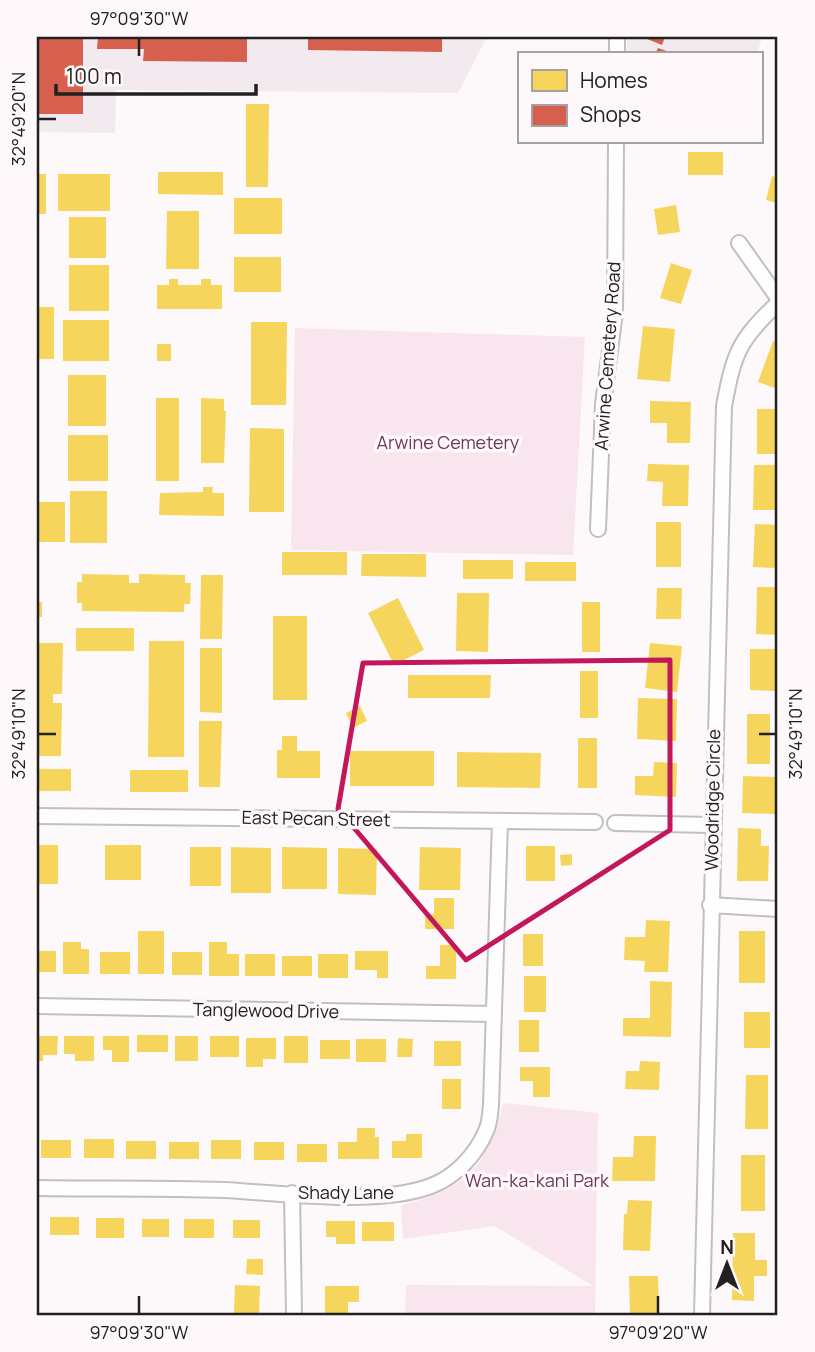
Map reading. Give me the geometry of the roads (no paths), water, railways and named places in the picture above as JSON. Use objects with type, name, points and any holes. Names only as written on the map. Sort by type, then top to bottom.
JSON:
[{"type":"street","name":"Arwine Cemetery Road","points":[[598,529],[604,404],[615,312],[616,144]]},
{"type":"street","points":[[739,243],[778,301]]},
{"type":"street","name":"Woodridge Circle","points":[[702,1315],[723,406],[737,352],[778,301]]},
{"type":"street","name":"East Pecan Street","points":[[37,816],[595,822]]},
{"type":"street","name":"Shady Lane","points":[[37,1188],[368,1196],[403,1193],[430,1186],[460,1168],[487,1130],[491,1105],[500,821]]},
{"type":"street","points":[[615,822],[712,825]]},
{"type":"street","points":[[710,905],[778,909]]},
{"type":"street","name":"Tanglewood Drive","points":[[37,1006],[494,1014]]},
{"type":"street","points":[[292,1194],[294,1315]]},
{"type":"park label","name":"Arwine Cemetery","points":[[448,443]]},
{"type":"park label","name":"Wan-ka-kani Park","points":[[537,1181]]}]
